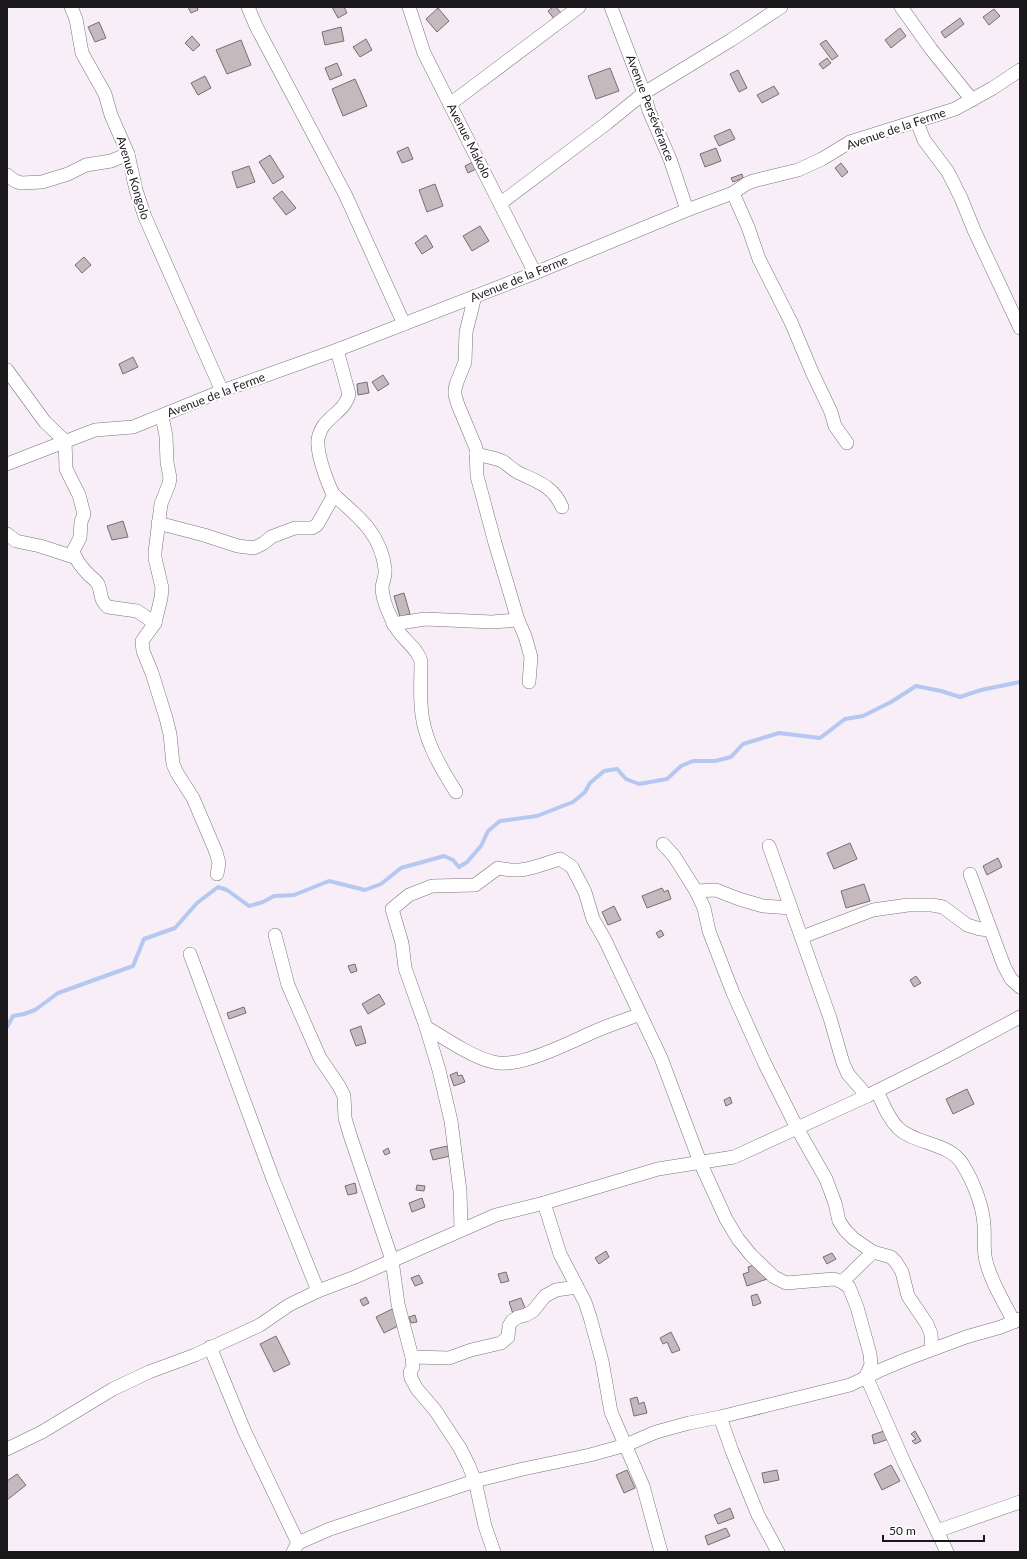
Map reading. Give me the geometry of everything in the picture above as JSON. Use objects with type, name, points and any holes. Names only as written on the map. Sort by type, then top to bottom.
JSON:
[{"type":"street","name":"Avenue Kongolo","points":[[71,7],[76,19],[82,53],[105,94],[111,114],[128,154],[136,190],[145,217],[222,391]]},
{"type":"street","points":[[248,7],[260,33],[345,194],[404,324]]},
{"type":"street","name":"Avenue Makolo","points":[[409,7],[424,53],[535,273]]},
{"type":"street","points":[[450,104],[579,7]]},
{"type":"street","name":"Avenue Persévérance","points":[[611,7],[650,111],[675,171],[687,210]]},
{"type":"street","points":[[501,203],[607,123],[644,93],[731,40],[781,7]]},
{"type":"street","points":[[901,7],[931,49],[972,100]]},
{"type":"street","name":"Avenue de la Ferme","points":[[7,464],[95,430],[133,427],[222,391],[337,350],[404,324],[535,273],[687,210],[733,193],[753,181],[798,170],[822,159],[850,142],[955,109],[1020,70]]},
{"type":"street","points":[[917,122],[924,140],[948,172],[1020,328]]},
{"type":"street","points":[[7,175],[15,182],[42,182],[68,174],[86,165],[111,161],[128,154]]},
{"type":"street","points":[[733,193],[748,227],[759,259],[791,322],[835,426],[847,443]]},
{"type":"street","points":[[475,296],[466,332],[465,362],[455,389],[458,405],[476,448],[477,476],[499,557],[531,657],[529,682]]},
{"type":"street","points":[[337,350],[349,394],[347,401],[323,426],[318,445],[330,489],[334,495],[368,527],[373,534],[385,568],[382,588],[393,624],[419,654],[421,661],[421,705],[432,751],[441,769],[456,792]]},
{"type":"street","points":[[7,370],[45,422],[65,441],[66,469],[79,495],[84,514],[81,522],[80,538],[73,551],[74,556],[81,567],[98,584],[101,600],[104,604],[108,607],[137,611],[155,623]]},
{"type":"street","points":[[162,416],[166,436],[167,462],[170,478],[169,484],[160,504],[155,558],[162,588],[155,623],[142,641],[143,651],[152,673],[166,718],[170,734],[173,764],[193,798],[216,852],[219,863],[217,874]]},
{"type":"street","points":[[476,454],[503,462],[517,472],[540,482],[558,497],[562,507]]},
{"type":"street","points":[[158,523],[238,546],[254,548],[264,543],[271,537],[284,532],[295,528],[312,528],[317,525],[334,495]]},
{"type":"street","points":[[7,534],[16,541],[74,556]]},
{"type":"street","points":[[393,624],[425,619],[492,622],[518,620]]},
{"type":"street","points":[[663,844],[674,856],[696,890],[704,908],[709,931],[733,993],[764,1062],[797,1128],[826,1179],[845,1230],[873,1252],[891,1257],[896,1262],[902,1272],[908,1296],[927,1324],[931,1334],[932,1349]]},
{"type":"street","points":[[210,1347],[244,1430],[296,1547],[330,1529],[382,1510],[475,1481],[590,1455],[626,1445],[656,1432],[850,1385],[866,1376],[932,1349],[1017,1320],[997,1290],[985,1260],[982,1209],[963,1165],[956,1156],[949,1152],[911,1136],[899,1129],[872,1094],[848,1074],[843,1063],[830,1018],[802,937],[769,846]]},
{"type":"street","points":[[461,1230],[460,1191],[451,1121],[439,1070],[426,1027],[405,968],[402,943],[392,909],[409,895],[432,886],[475,886],[498,868],[512,871],[534,868],[560,859],[572,868],[585,892],[594,919],[660,1058],[700,1162],[726,1219],[738,1238],[751,1255],[774,1277],[786,1283],[834,1280],[842,1282],[849,1287],[857,1307],[867,1342],[871,1365],[866,1376],[904,1462],[947,1552]]},
{"type":"street","points":[[970,874],[1004,966],[1011,979],[1020,987]]},
{"type":"street","points":[[696,890],[716,890],[738,899],[763,906],[791,908]]},
{"type":"street","points":[[802,937],[873,910],[908,905],[932,905],[942,907],[967,925],[990,930]]},
{"type":"street","points":[[275,935],[288,985],[320,1058],[344,1096],[345,1118],[392,1260],[398,1304],[412,1357],[413,1367],[410,1372],[411,1378],[417,1389],[435,1410],[460,1448],[475,1481],[485,1526],[494,1552]]},
{"type":"street","points":[[190,954],[273,1179],[318,1291]]},
{"type":"street","points":[[426,1027],[449,1041],[494,1063],[506,1063],[534,1057],[640,1014]]},
{"type":"street","points":[[7,1449],[42,1432],[119,1386],[149,1372],[195,1355],[260,1325],[289,1305],[318,1291],[496,1215],[624,1181],[639,1174],[734,1157],[872,1094],[1020,1017]]},
{"type":"street","points":[[544,1203],[560,1254],[584,1302],[596,1337],[611,1412],[643,1486],[661,1552]]},
{"type":"street","points":[[842,1282],[873,1252]]},
{"type":"street","points":[[412,1357],[449,1358],[470,1350],[501,1343],[508,1336],[509,1326],[512,1321],[533,1311],[545,1296],[556,1290],[577,1287]]},
{"type":"street","points":[[720,1416],[732,1451],[758,1515],[778,1552]]},
{"type":"street","points":[[937,1531],[1020,1502]]},
{"type":"building","points":[[188,7],[197,7],[198,10],[191,13]]},
{"type":"building","points":[[332,7],[344,7],[347,13],[338,18]]},
{"type":"building","points":[[553,7],[556,7],[562,14],[555,20],[548,11]]},
{"type":"building","points":[[438,8],[449,21],[437,32],[426,19]]},
{"type":"building","points":[[994,9],[1000,16],[989,25],[983,17]]},
{"type":"building","points":[[960,18],[964,24],[945,38],[941,32]]},
{"type":"building","points":[[99,22],[106,38],[95,42],[88,27]]},
{"type":"building","points":[[341,27],[344,41],[325,45],[322,32]]},
{"type":"building","points":[[900,28],[906,36],[891,48],[885,40]]},
{"type":"building","points":[[192,36],[200,45],[193,51],[185,43]]},
{"type":"building","points":[[366,39],[372,50],[360,57],[353,47]]},
{"type":"building","points":[[241,40],[251,65],[227,74],[216,50]]},
{"type":"building","points":[[826,40],[838,56],[832,60],[820,44]]},
{"type":"building","points":[[827,58],[831,63],[823,69],[819,64]]},
{"type":"building","points":[[337,63],[342,75],[330,80],[325,68]]},
{"type":"building","points":[[610,68],[619,91],[596,99],[588,76]]},
{"type":"building","points":[[738,70],[747,88],[739,92],[730,74]]},
{"type":"building","points":[[205,76],[211,88],[198,95],[191,83]]},
{"type":"building","points":[[355,79],[367,106],[343,116],[332,89]]},
{"type":"building","points":[[774,86],[779,94],[762,103],[757,95]]},
{"type":"building","points":[[730,129],[735,139],[719,146],[714,136]]},
{"type":"building","points":[[408,147],[413,159],[402,163],[397,152]]},
{"type":"building","points":[[716,148],[721,161],[705,167],[700,154]]},
{"type":"building","points":[[270,155],[284,177],[273,184],[259,162]]},
{"type":"building","points":[[473,162],[476,169],[468,173],[465,166]]},
{"type":"building","points":[[841,163],[848,172],[842,177],[835,168]]},
{"type":"building","points":[[249,166],[255,182],[237,188],[232,172]]},
{"type":"building","points":[[742,174],[743,178],[733,182],[731,178]]},
{"type":"building","points":[[435,184],[443,206],[427,212],[419,190]]},
{"type":"building","points":[[282,191],[296,208],[286,215],[273,198]]},
{"type":"building","points":[[480,226],[489,241],[472,251],[463,236]]},
{"type":"building","points":[[426,235],[433,247],[422,254],[415,243]]},
{"type":"building","points":[[84,257],[91,265],[82,273],[75,265]]},
{"type":"building","points":[[133,357],[138,367],[123,374],[119,364]]},
{"type":"building","points":[[383,375],[389,384],[378,391],[372,382]]},
{"type":"building","points":[[367,382],[369,393],[358,395],[357,384]]},
{"type":"building","points":[[123,521],[128,537],[112,540],[107,526]]},
{"type":"building","points":[[404,593],[410,614],[400,617],[394,596]]},
{"type":"building","points":[[850,843],[857,859],[834,869],[827,853]]},
{"type":"building","points":[[998,858],[1002,867],[987,875],[983,866]]},
{"type":"building","points":[[864,884],[870,901],[846,908],[841,891]]},
{"type":"building","points":[[662,888],[664,892],[668,890],[671,899],[647,908],[642,896]]},
{"type":"building","points":[[614,906],[621,920],[608,925],[602,912]]},
{"type":"building","points":[[661,930],[664,935],[659,938],[656,933]]},
{"type":"building","points":[[355,964],[357,971],[351,973],[348,966]]},
{"type":"building","points":[[916,976],[921,983],[914,987],[910,980]]},
{"type":"building","points":[[379,994],[385,1004],[368,1014],[362,1004]]},
{"type":"building","points":[[244,1007],[246,1013],[229,1019],[227,1013]]},
{"type":"building","points":[[361,1026],[366,1043],[356,1046],[350,1030]]},
{"type":"building","points":[[457,1072],[458,1076],[462,1075],[465,1082],[454,1086],[450,1075]]},
{"type":"building","points":[[967,1089],[974,1104],[953,1114],[946,1099]]},
{"type":"building","points":[[730,1097],[732,1103],[726,1106],[724,1100]]},
{"type":"building","points":[[447,1146],[450,1156],[433,1160],[430,1150]]},
{"type":"building","points":[[388,1148],[390,1153],[385,1155],[383,1151]]},
{"type":"building","points":[[355,1183],[357,1193],[348,1195],[345,1186]]},
{"type":"building","points":[[417,1185],[425,1186],[424,1191],[416,1190]]},
{"type":"building","points":[[422,1198],[425,1207],[412,1212],[409,1203]]},
{"type":"building","points":[[606,1251],[609,1257],[599,1264],[595,1258]]},
{"type":"building","points":[[832,1253],[836,1259],[827,1264],[823,1257]]},
{"type":"building","points":[[757,1264],[767,1279],[747,1286],[743,1274],[749,1272],[748,1267]]},
{"type":"building","points":[[506,1272],[509,1281],[501,1283],[498,1274]]},
{"type":"building","points":[[419,1275],[423,1283],[415,1286],[411,1278]]},
{"type":"building","points":[[757,1294],[761,1303],[753,1306],[751,1296]]},
{"type":"building","points":[[366,1297],[369,1303],[363,1306],[360,1300]]},
{"type":"building","points":[[521,1298],[526,1310],[513,1314],[509,1302]]},
{"type":"building","points":[[394,1308],[402,1324],[384,1333],[376,1317]]},
{"type":"building","points":[[415,1315],[417,1322],[411,1323],[409,1317]]},
{"type":"building","points":[[671,1332],[680,1350],[672,1353],[667,1342],[663,1344],[660,1338]]},
{"type":"building","points":[[276,1336],[290,1364],[274,1372],[260,1344]]},
{"type":"building","points":[[637,1397],[639,1404],[644,1402],[647,1413],[634,1416],[630,1399]]},
{"type":"building","points":[[887,1430],[889,1439],[874,1444],[872,1435]]},
{"type":"building","points":[[915,1431],[921,1441],[915,1444],[912,1441],[916,1439],[911,1434]]},
{"type":"building","points":[[891,1465],[900,1481],[882,1490],[874,1474]]},
{"type":"building","points":[[627,1470],[635,1488],[624,1493],[616,1475]]},
{"type":"building","points":[[777,1470],[779,1480],[764,1483],[762,1473]]},
{"type":"building","points":[[17,1474],[26,1485],[7,1500],[7,1481]]},
{"type":"building","points":[[730,1508],[734,1518],[718,1524],[714,1515]]},
{"type":"building","points":[[726,1528],[730,1536],[708,1545],[705,1536]]},
{"type":"waterway","points":[[7,1027],[13,1016],[35,1010],[58,993],[133,966],[144,939],[175,928],[197,903],[218,887],[227,890],[249,906],[263,902],[274,896],[294,895],[329,881],[365,890],[381,884],[401,868],[444,856],[453,860],[459,867],[467,862],[481,846],[488,831],[500,821],[537,816],[573,802],[585,792],[590,783],[604,771],[617,769],[626,779],[639,784],[667,779],[681,766],[693,761],[715,761],[731,757],[743,744],[779,733],[820,738],[845,719],[863,716],[891,702],[916,686],[941,691],[960,697],[981,690],[1020,682]]}]
